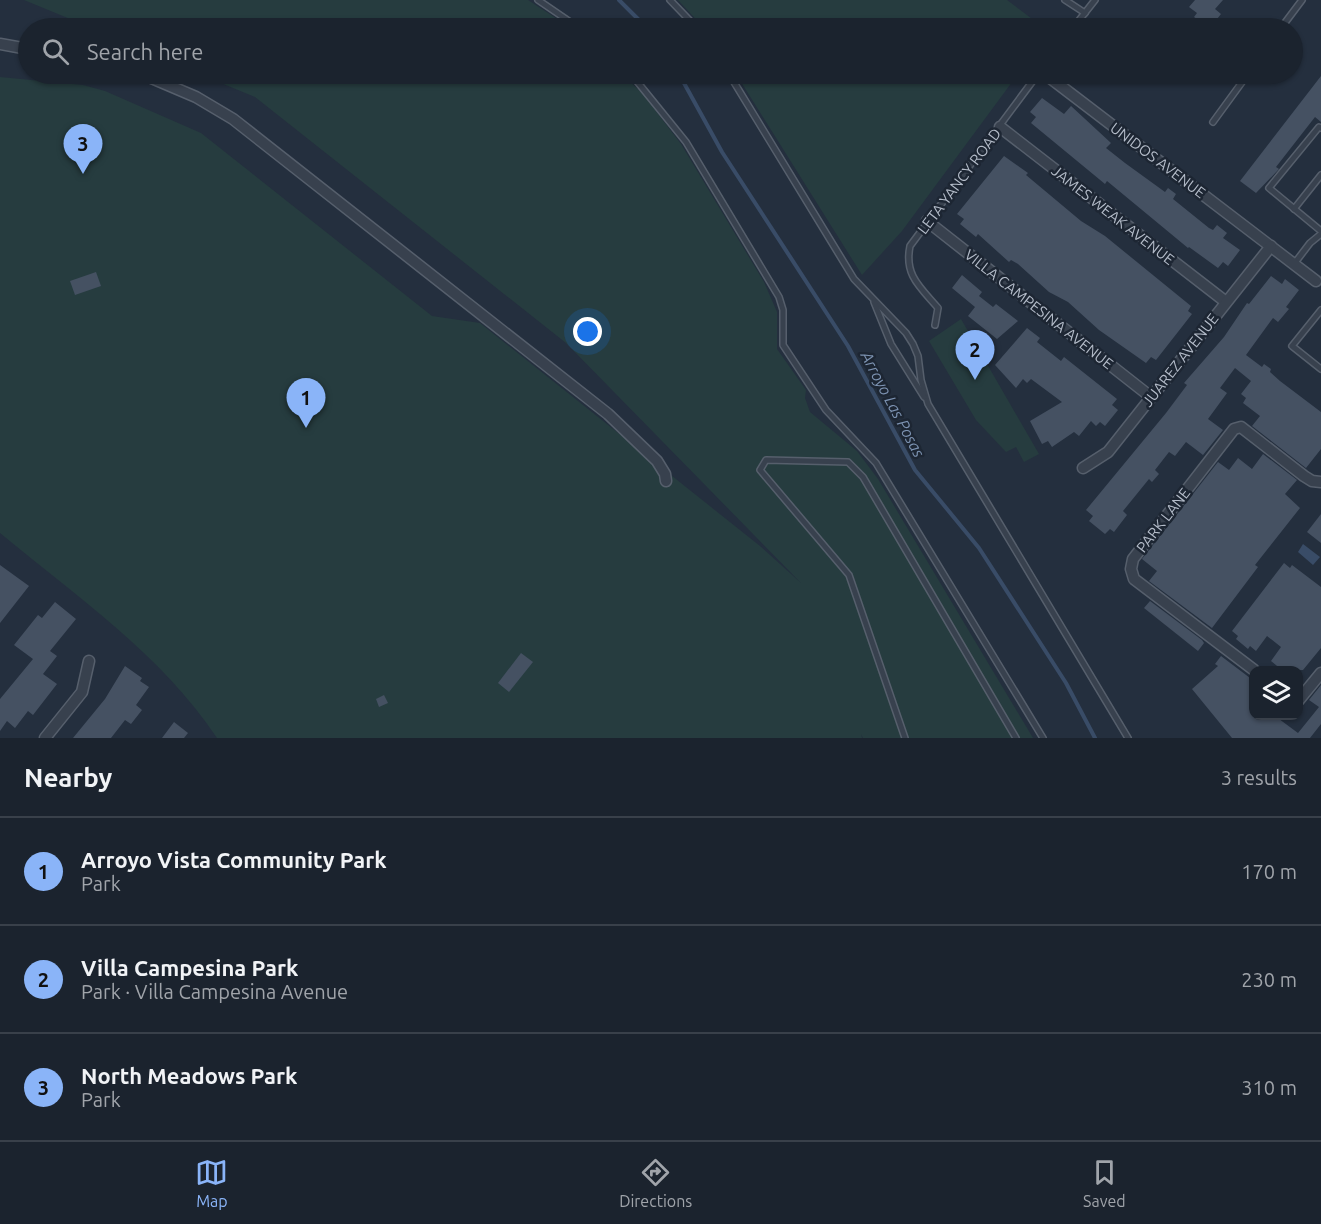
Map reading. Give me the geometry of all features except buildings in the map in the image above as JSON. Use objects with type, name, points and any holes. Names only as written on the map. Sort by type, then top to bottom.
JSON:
[{"type":"street","points":[[0,44],[18,47]]},
{"type":"street","points":[[165,84],[196,97],[233,118],[608,414],[657,461],[665,474],[666,481]]},
{"type":"street","name":"UNIDOS AVENUE","points":[[1058,84],[1316,281]]},
{"type":"street","name":"JAMES WEAK AVENUE","points":[[1000,127],[1226,302]]},
{"type":"street","name":"VILLA CAMPESINA AVENUE","points":[[927,221],[1151,397]]},
{"type":"street","name":"JUAREZ AVENUE","points":[[1083,468],[1108,453],[1270,246]]},
{"type":"street","name":"PARK LANE","points":[[1249,666],[1134,579],[1131,569],[1133,559],[1234,429],[1241,427],[1304,476],[1312,481],[1321,482]]},
{"type":"street","points":[[45,738],[82,692],[89,661]]},
{"type":"street","points":[[1303,696],[1321,673]]},
{"type":"lane","points":[[538,0],[564,18]]},
{"type":"lane","points":[[670,0],[687,18]]},
{"type":"lane","points":[[1065,0],[1085,13]]},
{"type":"lane","points":[[1081,18],[1095,0]]},
{"type":"lane","points":[[1288,18],[1302,0]]},
{"type":"lane","points":[[639,84],[686,142],[779,297],[783,310],[783,345],[826,410],[876,463],[1042,738]]},
{"type":"lane","points":[[735,84],[854,279],[913,344],[918,356],[921,380],[928,404]]},
{"type":"lane","name":"LETA YANCY ROAD","points":[[935,325],[938,308],[913,279],[907,263],[910,246],[1031,84]]},
{"type":"lane","points":[[1213,122],[1241,84]]},
{"type":"lane","points":[[1294,264],[1321,232],[1269,188],[1319,127],[1321,128]]},
{"type":"lane","points":[[1294,209],[1321,175]]},
{"type":"lane","points":[[873,299],[891,344],[1128,738]]},
{"type":"lane","points":[[1321,310],[1292,346],[1321,369]]},
{"type":"lane","points":[[905,738],[849,575],[760,470],[766,460],[848,462],[862,477],[1016,738]]},
{"type":"green space","points":[[24,0],[528,0],[556,18],[68,18]]},
{"type":"green space","points":[[678,0],[1007,0],[1031,18],[695,18]]},
{"type":"green space","points":[[0,77],[18,79],[18,84],[73,84],[105,91],[201,133],[432,316],[480,323],[760,546],[801,583],[566,343],[255,97],[223,84],[633,84],[681,144],[764,282],[777,312],[777,349],[806,390],[805,398],[810,412],[857,451],[878,479],[1033,738],[863,738],[861,734],[862,738],[217,738],[171,680],[144,653],[0,533]]},
{"type":"green space","points":[[742,84],[1011,84],[902,231],[862,275]]},
{"type":"green space","points":[[961,319],[1039,454],[1024,462],[1016,447],[1006,452],[976,420],[929,341]]},
{"type":"water","points":[[1303,544],[1320,557],[1313,565],[1298,552]]},
{"type":"waterway","name":"Arroyo Las Posas","points":[[619,0],[637,18]]},
{"type":"waterway","name":"Arroyo Las Posas","points":[[685,84],[722,152],[848,346],[915,470],[979,548],[1066,683],[1095,738]]},
{"type":"place","name":"North Meadows Park","points":[[83,174]]},
{"type":"place","name":"Villa Campesina Park","points":[[975,380]]},
{"type":"place","name":"Arroyo Vista Community Park","points":[[306,428]]}]
